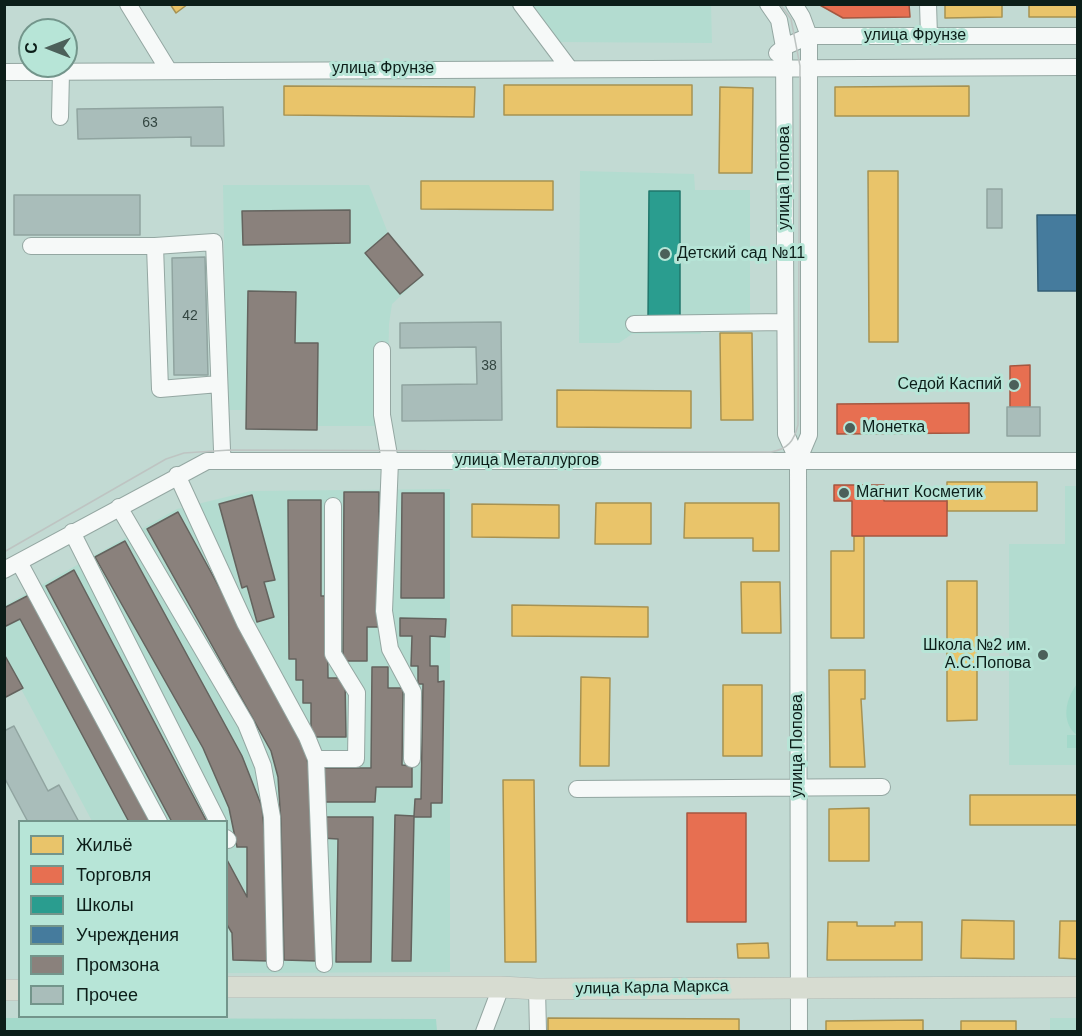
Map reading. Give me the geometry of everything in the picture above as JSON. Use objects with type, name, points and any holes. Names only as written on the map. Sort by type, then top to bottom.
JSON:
[{"type":"main road","name":"улица Карла Маркса","points":[[228,987],[537,989],[1077,987]]},
{"type":"street","points":[[128,4],[169,71]]},
{"type":"street","points":[[521,4],[569,68]]},
{"type":"street","name":"улица Попова","points":[[768,4],[779,20],[784,46],[786,434],[798,461]]},
{"type":"street","name":"улица Попова","points":[[794,4],[802,16],[808,36],[809,435],[798,461],[799,1032]]},
{"type":"street","points":[[928,4],[928,36]]},
{"type":"street","name":"улица Фрунзе","points":[[761,67],[784,46],[808,36],[1077,36]]},
{"type":"street","name":"улица Фрунзе","points":[[78,72],[1077,66]]},
{"type":"street","points":[[60,117],[61,78]]},
{"type":"street","points":[[31,246],[155,246],[214,242],[222,461]]},
{"type":"street","points":[[155,246],[160,389],[219,384]]},
{"type":"street","points":[[634,324],[785,322]]},
{"type":"street","points":[[382,350],[382,415],[390,461],[384,611],[390,649],[412,693],[412,759]]},
{"type":"street","name":"улица Металлургов","points":[[12,566],[177,475],[207,461],[1077,461]]},
{"type":"street","points":[[177,475],[245,623],[307,737],[316,759],[324,964]]},
{"type":"street","points":[[316,759],[356,759],[357,693],[333,654],[333,506]]},
{"type":"street","points":[[119,507],[246,724],[263,766],[272,817],[275,963]]},
{"type":"street","points":[[72,532],[217,820]]},
{"type":"street","points":[[12,566],[158,820]]},
{"type":"street","points":[[576,789],[882,787]]},
{"type":"street","points":[[484,1032],[501,987]]},
{"type":"street","points":[[537,989],[538,1032]]},
{"type":"shaded area","points":[[531,5],[711,5],[712,43],[558,42]]},
{"type":"shaded area","name":"Детский сад №11","points":[[580,171],[694,174],[695,190],[750,190],[750,317],[701,318],[701,334],[632,334],[619,343],[579,343]]},
{"type":"shaded area","points":[[223,185],[369,185],[388,233],[423,275],[392,304],[389,324],[387,426],[317,426],[317,430],[246,429],[246,410],[227,410]]},
{"type":"shaded area","name":"Школа №2 им. А.С.Попова","points":[[1065,486],[1077,486],[1077,765],[1009,765],[1009,544],[1065,544]]},
{"type":"shaded area","points":[[450,489],[450,972],[228,973],[228,820],[91,820],[5,659],[4,606],[177,509],[251,491]]},
{"type":"shaded area","points":[[1077,684],[1077,735],[1068,724],[1066,710]]},
{"type":"shaded area","points":[[1067,735],[1077,735],[1077,748],[1067,748]]},
{"type":"shaded area","points":[[5,1018],[436,1019],[437,1031],[5,1032]]},
{"type":"shaded area","points":[[1050,1018],[1077,1018],[1077,1031],[1050,1031]]},
{"type":"building: Жильё","points":[[170,4],[188,4],[176,13]]},
{"type":"building: Жильё","points":[[945,4],[1002,4],[1002,17],[945,18]]},
{"type":"building: Жильё","points":[[1029,4],[1078,4],[1078,17],[1029,17]]},
{"type":"building: Жильё","points":[[504,85],[692,85],[692,115],[504,115]]},
{"type":"building: Жильё","points":[[284,86],[475,87],[474,117],[284,115]]},
{"type":"building: Жильё","points":[[969,86],[969,116],[835,116],[835,87]]},
{"type":"building: Жильё","points":[[720,87],[753,88],[752,173],[719,173]]},
{"type":"building: Жильё","points":[[868,171],[898,171],[898,342],[869,342]]},
{"type":"building: Жильё","points":[[421,181],[553,181],[553,210],[421,209]]},
{"type":"building: Жильё","points":[[720,333],[752,333],[753,420],[721,420]]},
{"type":"building: Жильё","points":[[557,390],[691,391],[691,428],[557,427]]},
{"type":"building: Жильё","points":[[947,482],[1037,482],[1037,511],[947,511]]},
{"type":"building: Жильё","points":[[596,503],[651,503],[651,544],[595,544]]},
{"type":"building: Жильё","points":[[685,503],[779,503],[779,551],[753,551],[753,538],[684,538]]},
{"type":"building: Жильё","points":[[472,504],[559,505],[559,538],[472,537]]},
{"type":"building: Жильё","points":[[854,536],[864,536],[864,638],[831,638],[831,551],[854,551]]},
{"type":"building: Жильё","points":[[947,581],[977,581],[977,720],[947,721]]},
{"type":"building: Жильё","points":[[741,582],[780,582],[781,633],[742,633]]},
{"type":"building: Жильё","points":[[512,605],[648,607],[648,637],[512,636]]},
{"type":"building: Жильё","points":[[829,670],[865,670],[865,699],[861,699],[865,767],[830,767]]},
{"type":"building: Жильё","points":[[581,677],[610,678],[609,766],[580,766]]},
{"type":"building: Жильё","points":[[723,685],[762,685],[762,756],[723,756]]},
{"type":"building: Жильё","points":[[503,780],[534,780],[536,962],[505,962]]},
{"type":"building: Жильё","points":[[970,795],[1078,795],[1078,825],[970,825]]},
{"type":"building: Жильё","points":[[869,808],[869,861],[829,861],[829,809]]},
{"type":"building: Жильё","points":[[962,920],[1014,921],[1014,959],[961,958]]},
{"type":"building: Жильё","points":[[1060,921],[1078,921],[1078,959],[1059,958]]},
{"type":"building: Жильё","points":[[828,922],[857,922],[857,926],[895,926],[895,922],[922,922],[922,960],[827,960]]},
{"type":"building: Жильё","points":[[768,943],[769,958],[738,958],[737,944]]},
{"type":"building: Жильё","points":[[548,1018],[739,1019],[739,1032],[548,1032]]},
{"type":"building: Жильё","points":[[923,1020],[923,1032],[826,1032],[826,1021]]},
{"type":"building: Жильё","points":[[961,1021],[1016,1021],[1016,1032],[961,1032]]},
{"type":"building: Торговля","points":[[818,4],[909,4],[910,17],[843,18]]},
{"type":"building: Торговля","points":[[1030,365],[1030,407],[1010,407],[1010,366]]},
{"type":"building: Торговля","points":[[969,403],[969,433],[837,434],[837,404]]},
{"type":"building: Торговля","points":[[834,485],[884,485],[884,501],[947,501],[947,536],[852,536],[852,501],[834,501]]},
{"type":"building: Торговля","points":[[687,813],[746,813],[746,922],[687,922]]},
{"type":"building: Школы","points":[[649,191],[680,191],[680,318],[648,318]]},
{"type":"building: Учреждения","points":[[1037,215],[1078,215],[1078,291],[1038,291]]},
{"type":"building: Промзона","points":[[350,210],[350,243],[243,245],[242,211]]},
{"type":"building: Промзона","points":[[388,233],[423,275],[400,294],[365,253]]},
{"type":"building: Промзона","points":[[248,291],[296,292],[295,343],[318,343],[317,430],[246,429]]},
{"type":"building: Промзона","points":[[344,492],[379,492],[379,627],[367,627],[367,661],[343,661]]},
{"type":"building: Промзона","points":[[402,493],[444,493],[444,598],[401,598]]},
{"type":"building: Промзона","points":[[252,495],[275,580],[264,582],[274,617],[257,622],[247,586],[242,588],[219,504]]},
{"type":"building: Промзона","points":[[288,500],[321,500],[321,596],[327,596],[328,678],[345,678],[346,737],[311,737],[311,703],[303,703],[303,680],[296,680],[296,659],[289,659]]},
{"type":"building: Промзона","points":[[178,512],[304,742],[309,769],[317,961],[284,960],[281,824],[278,777],[271,751],[147,529]]},
{"type":"building: Промзона","points":[[125,541],[242,756],[262,807],[266,849],[269,961],[233,960],[232,933],[228,926],[228,862],[247,897],[247,847],[237,847],[229,808],[203,748],[95,557]]},
{"type":"building: Промзона","points":[[74,570],[206,820],[171,820],[46,586]]},
{"type":"building: Промзона","points":[[29,595],[149,820],[128,820],[20,619],[4,627],[4,608]]},
{"type":"building: Промзона","points":[[400,618],[446,619],[445,637],[430,636],[430,666],[438,666],[438,682],[444,681],[442,803],[431,803],[431,817],[414,817],[411,961],[392,961],[395,815],[414,816],[415,799],[421,799],[423,684],[418,684],[418,666],[411,666],[412,636],[400,636]]},
{"type":"building: Промзона","points":[[4,654],[23,688],[4,698]]},
{"type":"building: Промзона","points":[[372,667],[388,667],[388,688],[403,688],[402,765],[412,766],[412,787],[376,787],[375,802],[323,802],[323,768],[371,768]]},
{"type":"building: Промзона","points":[[321,817],[373,817],[371,962],[336,962],[338,839],[321,838]]},
{"type":"building: Прочее","points":[[223,107],[224,146],[191,146],[191,137],[78,139],[77,109]]},
{"type":"building: Прочее","points":[[987,189],[1002,189],[1002,228],[987,228]]},
{"type":"building: Прочее","points":[[14,195],[140,195],[140,235],[14,235]]},
{"type":"building: Прочее","points":[[205,257],[208,375],[174,375],[172,258]]},
{"type":"building: Прочее","points":[[501,322],[502,420],[402,421],[402,385],[477,384],[476,347],[400,348],[400,323]]},
{"type":"building: Прочее","points":[[1007,407],[1040,407],[1040,436],[1007,436]]},
{"type":"building: Прочее","points":[[14,726],[48,791],[59,785],[78,820],[27,820],[4,777],[4,731]]},
{"type":"tram line","points":[[4,552],[166,459],[184,453],[230,450],[771,452],[786,446],[792,440],[798,425],[800,66],[791,19],[780,4]]},
{"type":"place","name":"Детский сад №11","points":[[665,254]]},
{"type":"place","name":"Седой Каспий","points":[[1014,385]]},
{"type":"place","name":"Монетка","points":[[850,428]]},
{"type":"place","name":"Магнит Косметик","points":[[844,493]]},
{"type":"place","name":"Школа №2 им. А.С.Попова","points":[[1043,655]]}]
